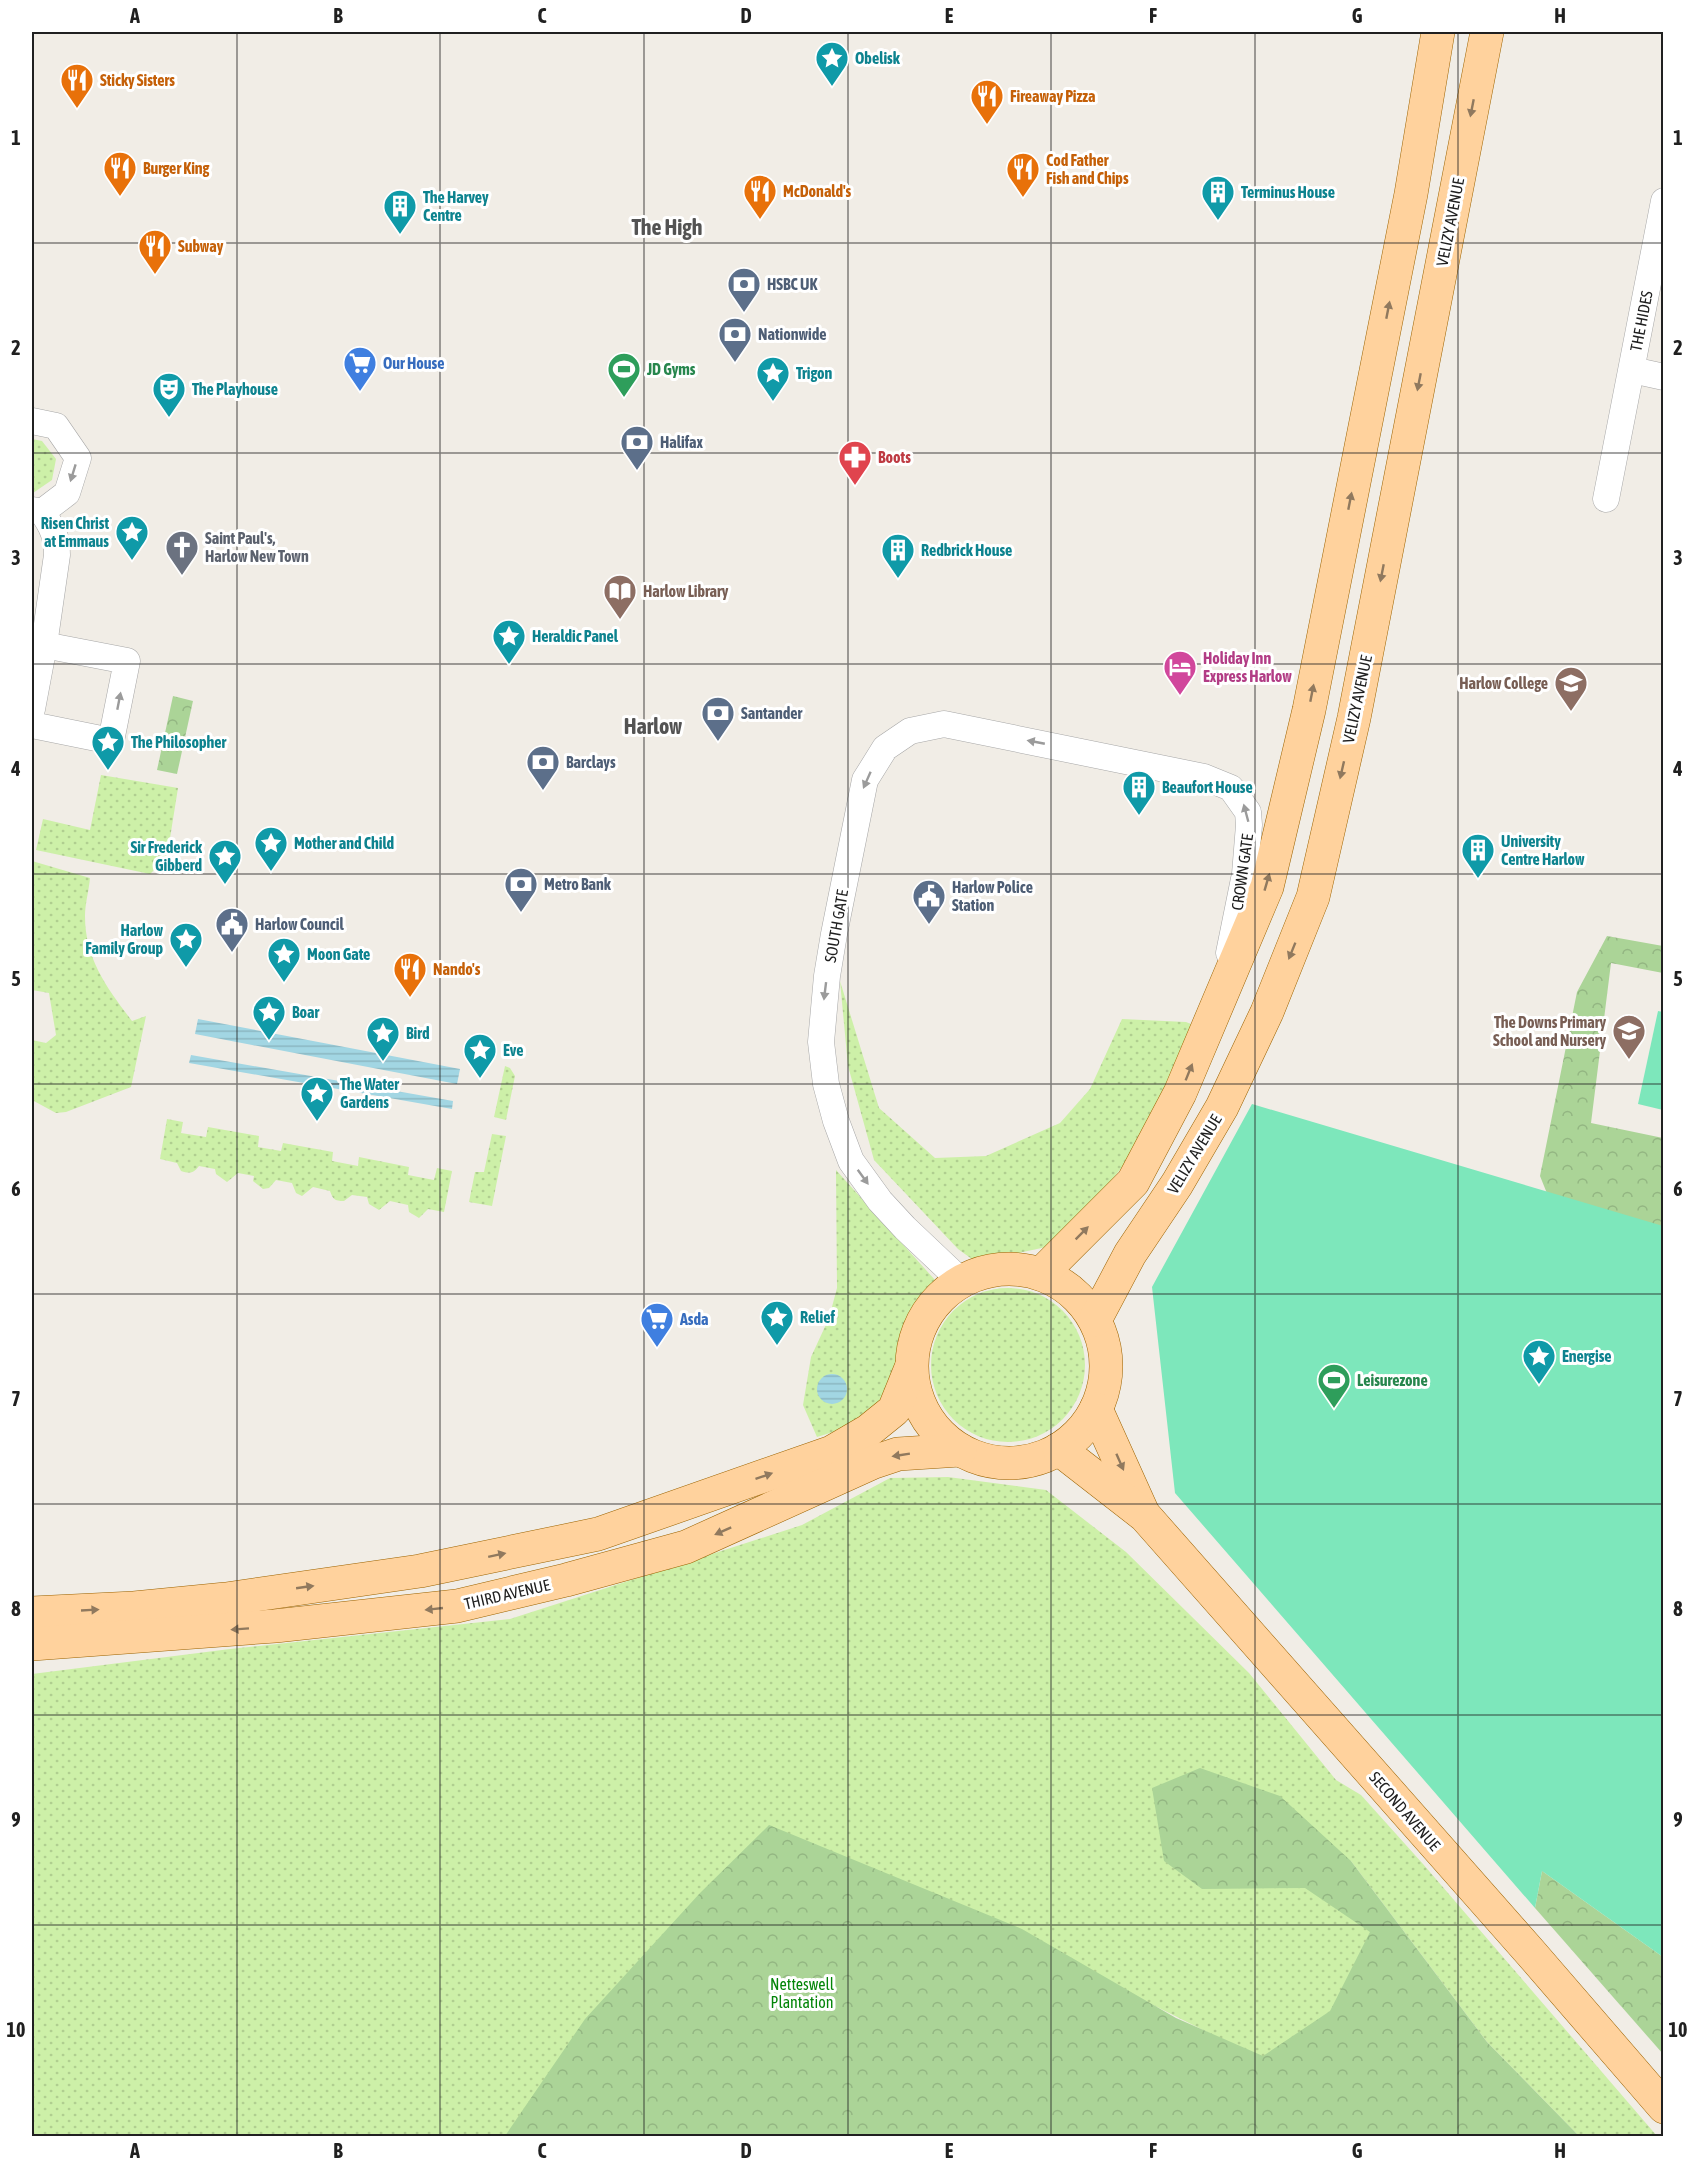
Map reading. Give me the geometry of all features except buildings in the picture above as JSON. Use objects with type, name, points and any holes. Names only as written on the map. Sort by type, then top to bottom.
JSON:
[{"type":"main road","points":[[1041,1274],[1133,1182],[1180,1093],[1267,886],[1309,710],[1411,194],[1438,32]]},
{"type":"main road","name":"VELIZY AVENUE","points":[[1095,1320],[1130,1254],[1177,1184],[1222,1107],[1267,1012],[1313,897],[1354,718],[1487,32]]},
{"type":"main road","points":[[1000,1269],[1021,1269],[1041,1274],[1071,1291],[1095,1320],[1103,1343],[1106,1369],[1103,1389],[1087,1423],[1075,1437],[1059,1449],[1040,1458],[1020,1462],[998,1462],[977,1458],[960,1450],[937,1432],[921,1408],[913,1384],[911,1368],[912,1351],[918,1331],[927,1312],[942,1294],[961,1281],[980,1273],[1000,1269]]},
{"type":"main road","points":[[32,1613],[134,1608],[225,1599],[420,1571],[598,1534],[832,1452],[868,1431],[894,1410],[911,1368]]},
{"type":"main road","name":"SECOND AVENUE","points":[[1096,1408],[1145,1516]]},
{"type":"main road","name":"SECOND AVENUE","points":[[1059,1449],[1145,1516],[1664,2107]]},
{"type":"main road","name":"THIRD AVENUE","points":[[32,1644],[275,1626],[457,1606],[566,1580],[686,1547],[874,1462],[898,1454],[960,1450]]},
{"type":"street","name":"THE HIDES","points":[[1606,499],[1664,201]]},
{"type":"street","name":"THE HIDES","points":[[1632,370],[1664,377]]},
{"type":"street","points":[[32,421],[56,426],[78,458],[67,493],[37,511],[53,527],[57,542],[57,555],[32,709]]},
{"type":"street","points":[[32,725],[111,741],[126,661],[44,645]]},
{"type":"street","name":"SOUTH GATE","points":[[961,1281],[880,1201],[851,1161],[836,1121],[826,1084],[821,1042],[827,976],[865,780],[885,748],[910,731],[944,724],[1093,753]]},
{"type":"street","name":"CROWN GATE","points":[[1093,753],[1204,777],[1231,788],[1248,812],[1245,874],[1220,994]]},
{"type":"green space","points":[[32,439],[42,441],[56,459],[52,480],[33,493],[32,492]]},
{"type":"green space","points":[[173,696],[193,701],[177,774],[157,770]]},
{"type":"green space","points":[[101,775],[178,788],[167,857],[150,874],[36,850],[43,819],[90,830]]},
{"type":"green space","points":[[32,861],[90,878],[85,916],[86,932],[93,959],[106,985],[132,1021],[146,1016],[131,1087],[66,1112],[56,1113],[32,1100],[32,1040],[46,1043],[56,1035],[49,993],[32,990]]},
{"type":"green space","points":[[1607,936],[1663,946],[1663,973],[1611,963],[1591,1123],[1663,1138],[1663,1275],[1573,1258],[1540,1176],[1577,992]]},
{"type":"green space","points":[[840,981],[879,1108],[935,1158],[986,1156],[1060,1123],[1090,1089],[1122,1019],[1186,1022],[1203,1029],[1146,1137],[1075,1226],[1051,1246],[976,1262],[958,1249],[874,1160],[848,1066]]},
{"type":"green space","points":[[1658,1011],[1663,1012],[1663,1110],[1638,1104]]},
{"type":"green space","points":[[505,1066],[510,1068],[515,1076],[506,1120],[494,1117]]},
{"type":"green space","points":[[1252,1104],[1663,1226],[1663,1957],[1542,1871],[1535,1908],[1175,1493],[1152,1287]]},
{"type":"green space","name":"The Water Gardens","points":[[167,1119],[183,1122],[181,1133],[206,1137],[208,1127],[259,1136],[258,1147],[281,1151],[283,1143],[333,1152],[332,1161],[358,1166],[359,1157],[409,1167],[408,1175],[434,1180],[437,1168],[452,1171],[444,1212],[428,1209],[419,1218],[409,1212],[408,1205],[390,1201],[379,1210],[369,1204],[367,1197],[352,1195],[344,1201],[338,1201],[333,1198],[330,1191],[313,1187],[302,1196],[296,1193],[292,1183],[276,1180],[269,1188],[263,1189],[253,1181],[254,1176],[238,1173],[227,1182],[216,1174],[215,1169],[199,1166],[192,1172],[181,1171],[177,1163],[160,1159]]},
{"type":"green space","points":[[492,1134],[506,1136],[492,1206],[469,1202],[475,1172],[484,1172]]},
{"type":"green space","points":[[836,1170],[935,1280],[907,1319],[895,1375],[869,1421],[817,1437],[803,1405],[811,1357],[829,1318],[837,1288]]},
{"type":"green space","points":[[1008,1288],[1023,1289],[1037,1294],[1051,1301],[1062,1311],[1072,1322],[1079,1336],[1084,1350],[1084,1380],[1079,1394],[1072,1408],[1062,1419],[1051,1429],[1037,1436],[1023,1441],[1008,1442],[993,1441],[979,1436],[965,1429],[954,1419],[944,1408],[937,1394],[932,1380],[931,1365],[932,1350],[937,1336],[944,1322],[954,1311],[965,1301],[979,1294],[993,1289]]},
{"type":"green space","points":[[948,1477],[1046,1490],[1126,1552],[1249,1673],[1336,1780],[1361,1795],[1657,2136],[1579,2136],[1487,2042],[1351,1861],[1293,1881],[1382,1913],[1367,1999],[1287,2072],[1107,1982],[545,2136],[32,2136],[32,1674],[230,1649],[510,1619],[802,1525],[890,1478]]},
{"type":"green space","name":"Netteswell Plantation","points":[[1200,1768],[1280,1796],[1351,1861],[1487,2042],[1579,2136],[505,2136],[585,2019],[700,1893],[769,1825],[1022,1929],[1176,2018],[1263,2056],[1330,2011],[1370,1932],[1305,1888],[1202,1889],[1164,1861],[1152,1788]]},
{"type":"green space","points":[[1542,1871],[1663,1957],[1663,2054],[1535,1908]]},
{"type":"water","points":[[198,1019],[460,1069],[457,1084],[195,1034]]},
{"type":"water","points":[[191,1055],[453,1101],[452,1109],[189,1063]]},
{"type":"water","points":[[832,1374],[843,1378],[847,1389],[843,1400],[832,1404],[821,1400],[817,1389],[821,1378]]},
{"type":"place","name":"Obelisk","points":[[832,87]]},
{"type":"place","name":"Sticky Sisters","points":[[77,109]]},
{"type":"place","name":"Fireaway Pizza","points":[[987,125]]},
{"type":"place","name":"Burger King","points":[[120,197]]},
{"type":"place","name":"Cod Father Fish and Chips","points":[[1023,198]]},
{"type":"place","name":"McDonald's","points":[[760,220]]},
{"type":"place","name":"Terminus House","points":[[1218,221]]},
{"type":"place","name":"The Harvey Centre","points":[[400,235]]},
{"type":"place","name":"Subway","points":[[155,275]]},
{"type":"place","name":"HSBC UK","points":[[744,313]]},
{"type":"place","name":"Nationwide","points":[[735,363]]},
{"type":"place","name":"Our House","points":[[360,392]]},
{"type":"place","name":"JD Gyms","points":[[624,398]]},
{"type":"place","name":"Trigon","points":[[773,402]]},
{"type":"place","name":"The Playhouse","points":[[169,418]]},
{"type":"place","name":"Halifax","points":[[637,471]]},
{"type":"place","name":"Boots","points":[[855,486]]},
{"type":"place","name":"Risen Christ at Emmaus","points":[[132,561]]},
{"type":"place","name":"Saint Paul's, Harlow New Town","points":[[182,576]]},
{"type":"place","name":"Redbrick House","points":[[898,579]]},
{"type":"place","name":"Harlow Library","points":[[620,620]]},
{"type":"place","name":"Heraldic Panel","points":[[509,665]]},
{"type":"place","name":"Holiday Inn Express Harlow","points":[[1180,696]]},
{"type":"place","name":"Harlow College","points":[[1571,712]]},
{"type":"place","name":"Santander","points":[[718,742]]},
{"type":"place","name":"The Philosopher","points":[[108,771]]},
{"type":"place","name":"Barclays","points":[[543,791]]},
{"type":"place","name":"Beaufort House","points":[[1139,816]]},
{"type":"place","name":"Mother and Child","points":[[271,872]]},
{"type":"place","name":"University Centre Harlow","points":[[1478,879]]},
{"type":"place","name":"Sir Frederick Gibberd","points":[[225,885]]},
{"type":"place","name":"Metro Bank","points":[[521,913]]},
{"type":"place","name":"Harlow Police Station","points":[[929,925]]},
{"type":"place","name":"Harlow Council","points":[[232,953]]},
{"type":"place","name":"Harlow Family Group","points":[[186,968]]},
{"type":"place","name":"Moon Gate","points":[[284,983]]},
{"type":"place","name":"Nando's","points":[[410,998]]},
{"type":"place","name":"Boar","points":[[269,1041]]},
{"type":"place","name":"The Downs Primary School and Nursery","points":[[1629,1060]]},
{"type":"place","name":"Bird","points":[[383,1062]]},
{"type":"place","name":"Eve","points":[[480,1079]]},
{"type":"place","name":"The Water Gardens","points":[[317,1122]]},
{"type":"place","name":"Relief","points":[[777,1346]]},
{"type":"place","name":"Asda","points":[[657,1348]]},
{"type":"place","name":"Energise","points":[[1539,1385]]},
{"type":"place","name":"Leisurezone","points":[[1334,1409]]},
{"type":"district","name":"The High","points":[[667,227]]},
{"type":"district","name":"Harlow","points":[[653,726]]}]
